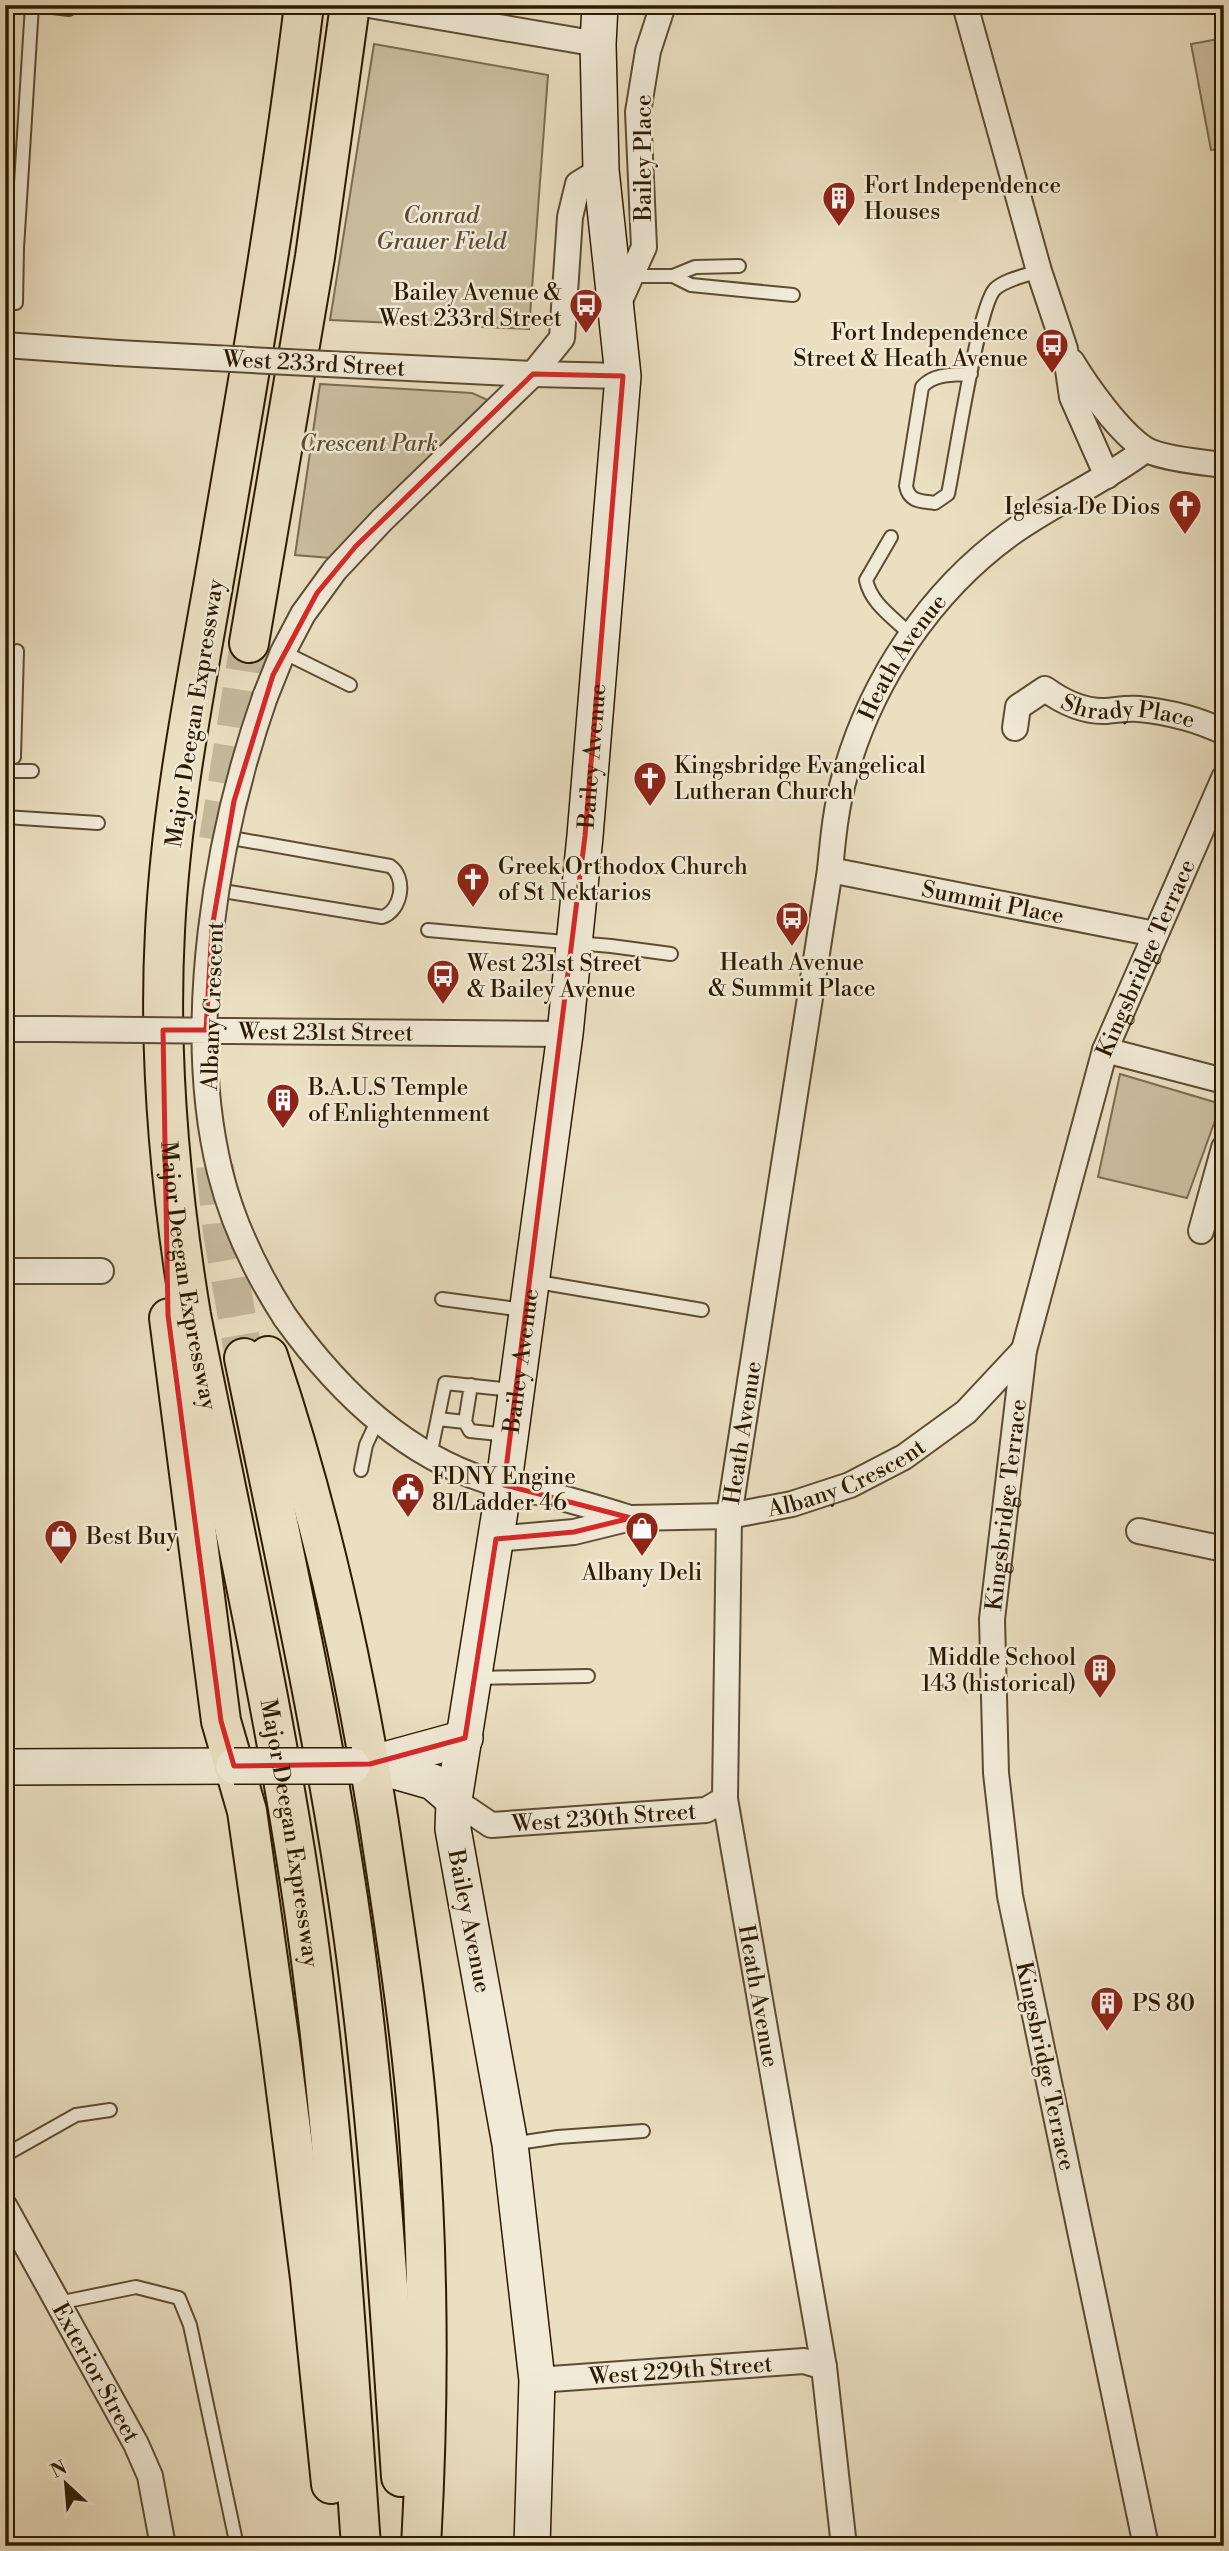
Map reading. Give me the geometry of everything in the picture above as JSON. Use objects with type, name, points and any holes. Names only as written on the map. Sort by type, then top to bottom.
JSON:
[{"type":"highway","name":"Major Deegan Expressway","points":[[304,5],[272,242],[194,698],[171,851],[162,1008],[163,1084],[169,1162],[191,1315],[281,1771],[306,1921],[332,2149],[361,2546]]},
{"type":"highway","name":"Major Deegan Expressway","points":[[266,648],[350,5]]},
{"type":"highway","points":[[169,1162],[166,1264],[168,1315],[221,1721],[247,1811],[272,1987],[310,2278],[338,2546]]},
{"type":"highway","name":"Major Deegan Expressway","points":[[361,1765],[338,1606],[315,1509],[256,1357],[328,1774],[352,1931],[379,2163],[406,2546]]},
{"type":"highway","points":[[361,1765],[404,1993],[422,2181],[426,2332],[421,2546]]},
{"type":"main road","name":"Bailey Avenue","points":[[532,2546],[537,2380],[510,2144],[453,1829],[454,1800],[504,1485],[565,1034],[587,822],[623,376],[620,286],[601,170],[598,44],[600,5]]},
{"type":"main road","name":"West 230th Street","points":[[361,1765],[465,1738]]},
{"type":"main road","name":"West 230th Street","points":[[5,1767],[361,1765],[433,1782],[454,1800]]},
{"type":"street","points":[[369,5],[598,44]]},
{"type":"street","name":"Bailey Place","points":[[620,286],[644,247],[638,112],[648,51],[663,5]]},
{"type":"street","points":[[965,5],[1040,271],[1065,349],[1072,397],[1107,476]]},
{"type":"street","points":[[533,374],[562,338],[570,218],[578,184],[601,170]]},
{"type":"street","name":"West 233rd Street","points":[[5,345],[533,374],[623,376]]},
{"type":"street","points":[[1065,349],[1090,393],[1145,450],[1196,462],[1224,465]]},
{"type":"street","name":"Albany Crescent","points":[[533,374],[342,562],[303,614],[266,648],[265,697],[243,763],[217,890],[209,959],[206,1030],[208,1094],[220,1174],[240,1233],[252,1261],[285,1317],[324,1368],[378,1419],[430,1456],[467,1473],[504,1485],[631,1518]]},
{"type":"street","name":"Heath Avenue","points":[[844,2546],[824,2367],[725,1798],[729,1517],[830,870],[834,826],[844,776],[862,724],[886,674],[911,635],[943,595],[974,564],[1053,506],[1107,476],[1145,450]]},
{"type":"street","name":"Shrady Place","points":[[1015,729],[1018,707],[1045,689],[1080,708],[1103,711],[1139,709],[1175,715],[1224,732]]},
{"type":"street","name":"Kingsbridge Terrace","points":[[1146,2546],[1010,1896],[996,1773],[992,1619],[1024,1350],[1105,1050],[1224,778]]},
{"type":"street","name":"Summit Place","points":[[830,870],[1155,934]]},
{"type":"street","name":"West 231st Street","points":[[5,1029],[565,1034]]},
{"type":"street","points":[[1105,1050],[1224,1081]]},
{"type":"street","points":[[1201,1231],[1218,1193],[1224,1148]]},
{"type":"street","points":[[5,1271],[101,1271]]},
{"type":"street","name":"Albany Crescent","points":[[496,1539],[574,1532],[631,1518],[729,1517],[792,1504],[850,1485],[904,1457],[966,1412],[1024,1350]]},
{"type":"street","points":[[1139,1531],[1224,1549]]},
{"type":"street","name":"West 230th Street","points":[[454,1800],[491,1825],[706,1810],[725,1798]]},
{"type":"street","name":"Exterior Street","points":[[5,2207],[146,2465],[163,2546]]},
{"type":"street","name":"West 229th Street","points":[[537,2380],[804,2361],[824,2367]]},
{"type":"lane","points":[[16,303],[11,248],[34,5],[69,9]]},
{"type":"lane","points":[[620,286],[673,276],[695,267],[739,266]]},
{"type":"lane","points":[[971,374],[938,376],[928,379],[922,387],[906,486],[908,494],[914,500],[935,503],[948,494],[971,374],[982,315],[992,291],[1003,283],[1040,271]]},
{"type":"lane","points":[[673,276],[691,285],[793,295]]},
{"type":"lane","points":[[891,537],[866,580],[875,602],[911,635]]},
{"type":"lane","points":[[266,648],[350,685]]},
{"type":"lane","points":[[5,756],[14,757],[18,650]]},
{"type":"lane","points":[[5,771],[32,771]]},
{"type":"lane","points":[[5,817],[98,823]]},
{"type":"lane","points":[[217,890],[382,917],[393,912],[397,906],[401,880],[390,866],[226,837]]},
{"type":"lane","points":[[428,930],[671,954]]},
{"type":"lane","points":[[442,1299],[530,1296],[702,1310]]},
{"type":"lane","points":[[430,1456],[446,1382],[517,1391]]},
{"type":"lane","points":[[471,1385],[465,1422],[470,1431],[511,1436]]},
{"type":"lane","points":[[361,1470],[366,1445],[378,1419]]},
{"type":"lane","points":[[438,1419],[465,1422]]},
{"type":"lane","points":[[474,1678],[588,1676]]},
{"type":"lane","points":[[5,2155],[76,2115],[110,2110]]},
{"type":"lane","points":[[510,2144],[558,2137],[643,2132]]},
{"type":"lane","points":[[58,2303],[135,2287],[179,2298],[190,2325],[237,2546]]},
{"type":"highlighted area","points":[[533,374],[623,376],[585,836],[504,1485],[631,1518],[574,1532],[496,1539],[465,1738],[370,1764],[234,1766],[221,1721],[168,1315],[163,1030],[206,1030],[212,928],[234,801],[273,675],[317,593],[356,546]]},
{"type":"green space","points":[[1224,38],[1224,149],[1211,150],[1191,44]]},
{"type":"green space","name":"Conrad Grauer Field","points":[[374,44],[548,75],[529,329],[330,320]]},
{"type":"green space","name":"Crescent Park","points":[[320,384],[472,393],[490,401],[331,558],[295,555]]},
{"type":"green space","points":[[1120,1074],[1221,1104],[1187,1198],[1098,1177]]},
{"type":"tunnel","points":[[218,840],[249,643]]},
{"type":"tunnel","points":[[215,1166],[222,1232],[244,1358]]},
{"type":"place","name":"Fort Independence Houses","points":[[839,228]]},
{"type":"place","name":"Bailey Avenue & West 233rd Street","points":[[586,335]]},
{"type":"place","name":"Fort Independence Street & Heath Avenue","points":[[1052,375]]},
{"type":"place","name":"Iglesia De Dios","points":[[1185,536]]},
{"type":"place","name":"Kingsbridge Evangelical Lutheran Church","points":[[650,808]]},
{"type":"place","name":"Greek Orthodox Church of St Nektarios","points":[[473,909]]},
{"type":"place","name":"Heath Avenue & Summit Place","points":[[792,948]]},
{"type":"place","name":"West 231st Street & Bailey Avenue","points":[[443,1006]]},
{"type":"place","name":"B.A.U.S Temple of Enlightenment","points":[[283,1130]]},
{"type":"place","name":"FDNY Engine 81/Ladder 46","points":[[408,1519]]},
{"type":"place","name":"Albany Deli","points":[[642,1558]]},
{"type":"place","name":"Best Buy","points":[[61,1566]]},
{"type":"place","name":"Middle School 143 (historical)","points":[[1100,1700]]},
{"type":"place","name":"PS 80","points":[[1107,2033]]}]
